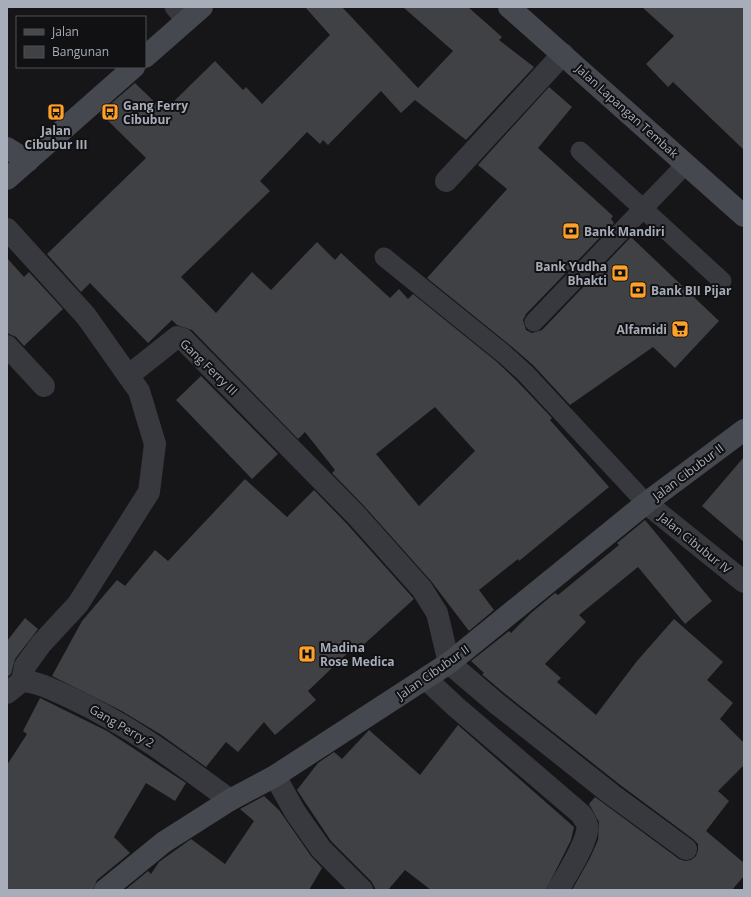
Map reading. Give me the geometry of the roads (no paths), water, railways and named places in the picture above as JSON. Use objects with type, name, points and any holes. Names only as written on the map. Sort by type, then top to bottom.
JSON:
[{"type":"street","name":"Jalan Lapangan Tembak","points":[[509,7],[744,216]]},
{"type":"street","points":[[146,56],[188,12]]},
{"type":"street","points":[[446,181],[563,54]]},
{"type":"street","points":[[7,179],[133,68]]},
{"type":"street","points":[[7,148],[28,161]]},
{"type":"street","points":[[7,228],[86,316],[139,391],[155,444],[149,492],[78,604],[41,644],[25,666],[14,687]]},
{"type":"street","name":"Gang Ferry III","points":[[128,376],[177,337],[184,339],[356,515],[422,589],[437,613],[449,663]]},
{"type":"street","points":[[7,346],[44,386]]},
{"type":"street","name":"Jalan Cibubur II","points":[[105,890],[164,842],[230,800],[275,776],[449,663],[646,503],[744,430]]},
{"type":"street","name":"Jalan Cibubur IV","points":[[646,503],[744,582]]},
{"type":"street","points":[[449,663],[496,703],[611,794],[686,849]]},
{"type":"street","points":[[426,679],[456,707],[581,814],[586,822],[588,830],[585,839],[558,890]]},
{"type":"street","name":"Gang Perry 2","points":[[14,687],[33,682],[117,721],[167,752],[230,800]]},
{"type":"street","points":[[275,776],[295,812],[322,849],[362,890]]},
{"type":"lane","points":[[580,151],[722,281]]},
{"type":"lane","points":[[534,322],[686,164]]},
{"type":"lane","points":[[384,257],[525,372],[646,503]]},
{"type":"place","name":"Jalan Cibubur III","points":[[56,112]]},
{"type":"place","name":"Gang Ferry Cibubur","points":[[110,112]]},
{"type":"place","name":"Bank Mandiri","points":[[571,231]]},
{"type":"place","name":"Bank Yudha Bhakti","points":[[620,273]]},
{"type":"place","name":"Bank BII Pijar","points":[[638,290]]},
{"type":"place","name":"Alfamidi","points":[[680,329]]},
{"type":"place","name":"Madina Rose Medica","points":[[307,654]]}]
